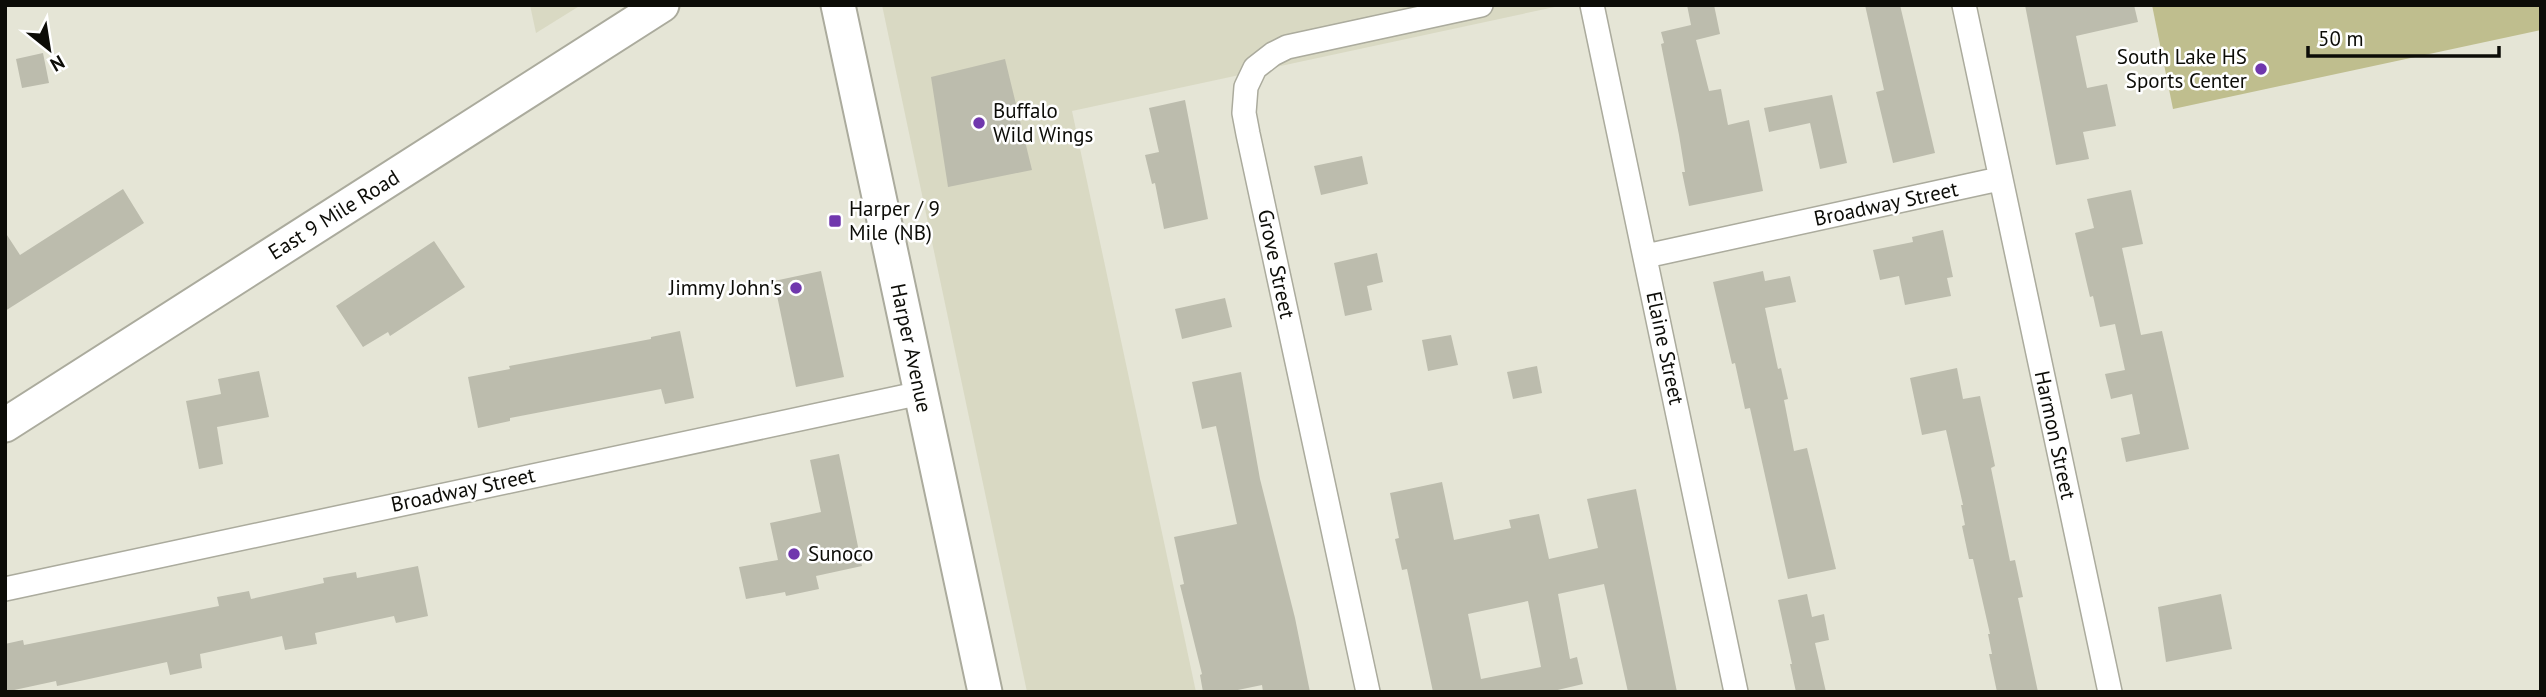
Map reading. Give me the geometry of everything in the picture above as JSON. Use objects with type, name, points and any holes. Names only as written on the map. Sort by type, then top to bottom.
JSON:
[{"type":"main road","name":"East 9 Mile Road","points":[[5,425],[662,5]]},
{"type":"main road","name":"Harper Avenue","points":[[838,5],[985,692]]},
{"type":"street","name":"Grove Street","points":[[1368,692],[1248,134],[1244,113],[1246,87],[1255,68],[1287,47],[1481,5]]},
{"type":"street","name":"Elaine Street","points":[[1592,5],[1736,692]]},
{"type":"street","points":[[1964,5],[1999,179]]},
{"type":"street","name":"Broadway Street","points":[[1646,256],[1999,179]]},
{"type":"street","name":"Harmon Street","points":[[1999,179],[2110,692]]},
{"type":"street","name":"Broadway Street","points":[[5,589],[921,393]]},
{"type":"shaded area","points":[[530,5],[581,5],[536,33]]},
{"type":"shaded area","points":[[882,5],[1564,5],[1072,111],[1196,692],[1027,692]]},
{"type":"shaded area","name":"South Lake HS Sports Center","points":[[2152,5],[2541,5],[2541,30],[2173,109]]},
{"type":"building","points":[[1687,5],[1714,5],[1720,34],[1696,40],[1709,91],[1721,89],[1728,125],[1749,120],[1763,191],[1689,206],[1682,172],[1685,172],[1679,135],[1661,44],[1664,43],[1661,32],[1691,25]]},
{"type":"building","points":[[1865,5],[1900,5],[1935,153],[1893,163],[1876,92],[1884,90]]},
{"type":"building","points":[[2025,5],[2134,5],[2138,22],[2076,36],[2087,88],[2107,84],[2116,126],[2083,132],[2089,159],[2056,165]]},
{"type":"building","points":[[43,53],[49,83],[22,88],[16,59]]},
{"type":"building","name":"Buffalo Wild Wings","points":[[1005,59],[1032,170],[948,187],[931,77]]},
{"type":"building","points":[[1832,95],[1847,163],[1820,169],[1810,123],[1769,132],[1764,108]]},
{"type":"building","points":[[1185,100],[1208,219],[1164,229],[1155,183],[1152,184],[1145,155],[1159,152],[1149,108]]},
{"type":"building","points":[[1362,156],[1368,184],[1321,195],[1314,166]]},
{"type":"building","points":[[123,189],[144,223],[5,311],[5,232],[20,255]]},
{"type":"building","points":[[2131,190],[2143,244],[2122,248],[2141,335],[2162,331],[2189,449],[2126,462],[2121,438],[2140,434],[2132,394],[2111,399],[2105,374],[2125,370],[2115,324],[2100,327],[2075,233],[2094,228],[2087,199]]},
{"type":"building","points":[[1943,230],[1953,277],[1947,278],[1951,296],[1905,305],[1899,276],[1880,280],[1873,250],[1913,242],[1912,237]]},
{"type":"building","points":[[434,241],[465,287],[390,336],[388,332],[363,347],[336,306]]},
{"type":"building","points":[[1377,253],[1383,282],[1367,286],[1372,310],[1345,316],[1334,263]]},
{"type":"building","points":[[821,271],[844,377],[796,387],[774,281]]},
{"type":"building","points":[[1763,271],[1765,281],[1790,276],[1796,302],[1765,308],[1778,369],[1781,368],[1788,399],[1784,400],[1794,451],[1807,448],[1836,569],[1788,579],[1750,408],[1745,409],[1713,282]]},
{"type":"building","points":[[1225,298],[1232,327],[1182,339],[1175,309]]},
{"type":"building","points":[[680,331],[694,398],[665,404],[661,389],[510,418],[510,421],[478,428],[468,377]]},
{"type":"building","points":[[1451,335],[1458,365],[1428,371],[1422,340]]},
{"type":"building","points":[[1537,366],[1542,393],[1513,399],[1507,372]]},
{"type":"building","points":[[1957,368],[1963,399],[1980,396],[1995,466],[1991,468],[2010,561],[2015,560],[2023,597],[2018,598],[2038,692],[1997,692],[1989,654],[1992,654],[1990,634],[1973,559],[1969,559],[1962,526],[1965,525],[1963,505],[1946,430],[1922,435],[1910,378]]},
{"type":"building","points":[[259,371],[269,417],[217,427],[223,464],[199,469],[186,401],[221,394],[218,379]]},
{"type":"building","points":[[1241,372],[1260,479],[1295,618],[1310,692],[1263,692],[1262,685],[1228,692],[1203,692],[1202,674],[1180,585],[1184,584],[1174,537],[1237,524],[1216,426],[1202,429],[1192,382]]},
{"type":"building","points":[[839,454],[862,566],[816,576],[819,589],[786,596],[785,592],[746,599],[739,567],[778,560],[770,523],[821,512],[810,460]]},
{"type":"building","points":[[1442,482],[1454,540],[1511,528],[1509,520],[1539,514],[1549,559],[1598,548],[1587,499],[1636,489],[1677,692],[1628,692],[1604,584],[1558,594],[1570,659],[1577,657],[1583,684],[1549,692],[1433,692],[1407,569],[1402,570],[1395,539],[1399,538],[1390,493]],"holes":[[[1528,601],[1541,667],[1481,679],[1468,614]]]},
{"type":"building","points":[[418,566],[428,616],[396,623],[394,616],[315,633],[317,644],[285,650],[282,636],[200,654],[202,668],[170,675],[167,662],[57,686],[56,681],[5,692],[5,644],[23,640],[24,645],[219,606],[217,597],[249,591],[251,599],[324,583],[323,578],[356,572],[357,578]]},
{"type":"building","points":[[1807,594],[1812,617],[1824,614],[1829,640],[1815,643],[1826,692],[1796,692],[1790,664],[1778,600]]},
{"type":"building","points":[[2221,594],[2232,649],[2166,662],[2158,607]]},
{"type":"place","name":"South Lake HS Sports Center","points":[[2261,69]]},
{"type":"place","name":"Buffalo Wild Wings","points":[[979,123]]},
{"type":"place","name":"Harper / 9 Mile (NB)","points":[[835,221]]},
{"type":"place","name":"Jimmy John's","points":[[796,288]]},
{"type":"place","name":"Sunoco","points":[[794,554]]}]
